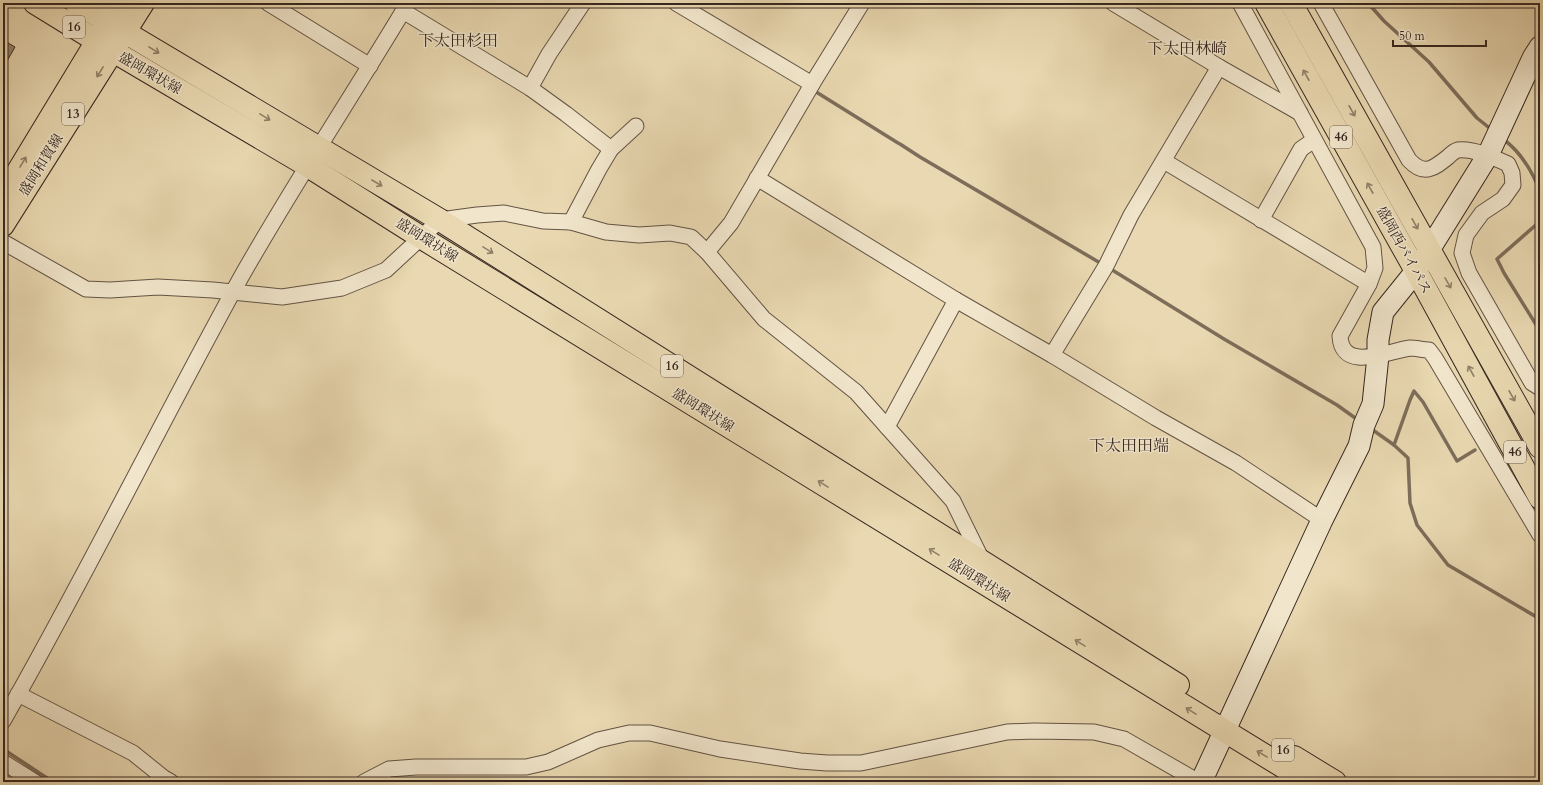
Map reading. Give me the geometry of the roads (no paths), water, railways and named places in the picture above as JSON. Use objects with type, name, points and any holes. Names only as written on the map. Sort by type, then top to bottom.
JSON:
[{"type":"main road","name":"盛岡環状線","points":[[35,3],[111,37],[313,157],[440,220],[983,562],[1227,725],[1308,782]]},
{"type":"main road","name":"盛岡環状線","points":[[76,3],[111,37]]},
{"type":"main road","name":"盛岡和賀線","points":[[3,225],[111,37],[120,3]]},
{"type":"main road","name":"盛岡和賀線","points":[[3,196],[111,37],[143,3]]},
{"type":"main road","name":"盛岡西バイパス","points":[[1266,3],[1416,271],[1540,498]]},
{"type":"main road","name":"盛岡西バイパス","points":[[1291,3],[1540,447]]},
{"type":"main road","name":"盛岡環状線","points":[[313,157],[422,238],[1227,725],[1335,782]]},
{"type":"street","points":[[530,88],[549,54],[583,3]]},
{"type":"street","points":[[676,3],[812,84]]},
{"type":"street","points":[[707,252],[731,223],[812,84],[862,3]]},
{"type":"street","points":[[1113,3],[1219,67],[1300,113]]},
{"type":"street","points":[[1240,3],[1373,247],[1375,268],[1369,284],[1340,336],[1344,351],[1353,357],[1378,356],[1411,348],[1429,350],[1436,358],[1540,535]]},
{"type":"street","points":[[1321,3],[1409,160],[1415,166],[1426,170],[1431,169],[1456,150],[1488,155],[1508,164],[1512,173],[1513,185],[1503,199],[1482,213],[1466,235],[1462,253],[1469,273],[1532,383],[1540,388]]},
{"type":"street","points":[[272,4],[370,66]]},
{"type":"street","points":[[3,721],[55,628],[234,292],[313,157],[406,7],[530,88],[611,149]]},
{"type":"street","points":[[364,782],[389,769],[416,766],[526,767],[548,762],[598,740],[629,733],[650,733],[720,749],[800,761],[861,763],[1007,732],[1034,731],[1094,732],[1124,739],[1200,782],[1322,520],[1359,446],[1364,425],[1373,404],[1378,356],[1378,340],[1383,312],[1416,271],[1488,155],[1533,58],[1540,47]]},
{"type":"street","points":[[1052,355],[1106,266],[1131,215],[1219,67]]},
{"type":"street","points":[[571,222],[611,149],[636,126]]},
{"type":"street","points":[[1261,220],[1301,150],[1314,140]]},
{"type":"street","points":[[1164,161],[1369,284]]},
{"type":"street","points":[[757,178],[956,300],[1052,355],[1156,418],[1236,463],[1322,520]]},
{"type":"street","points":[[3,242],[86,289],[110,290],[158,287],[282,297],[342,288],[386,270],[440,220],[504,213],[543,221],[571,222],[606,232],[639,235],[670,233],[691,237],[707,252],[764,319],[856,392],[953,501],[983,562]]},
{"type":"street","points":[[887,427],[956,300]]},
{"type":"street","points":[[18,694],[133,753],[171,782]]},
{"type":"street","points":[[3,762],[35,782]]},
{"type":"waterway","points":[[1368,3],[1384,21],[1429,62],[1477,118],[1492,130]]},
{"type":"waterway","points":[[813,90],[920,157],[1102,264]]},
{"type":"waterway","points":[[1503,139],[1521,156],[1540,191]]},
{"type":"waterway","points":[[1540,212],[1537,224],[1497,259],[1540,331]]},
{"type":"waterway","points":[[1109,268],[1224,339],[1337,405],[1358,420]]},
{"type":"waterway","points":[[1394,445],[1414,391],[1423,402],[1457,461],[1475,450]]},
{"type":"waterway","points":[[1370,428],[1394,445],[1408,458],[1410,503],[1417,525],[1448,565],[1540,619]]},
{"type":"waterway","points":[[3,749],[53,782]]},
{"type":"district","name":"下太田杉田","points":[[458,41]]},
{"type":"district","name":"下太田林崎","points":[[1187,49]]},
{"type":"district","name":"下太田田端","points":[[1129,446]]}]
